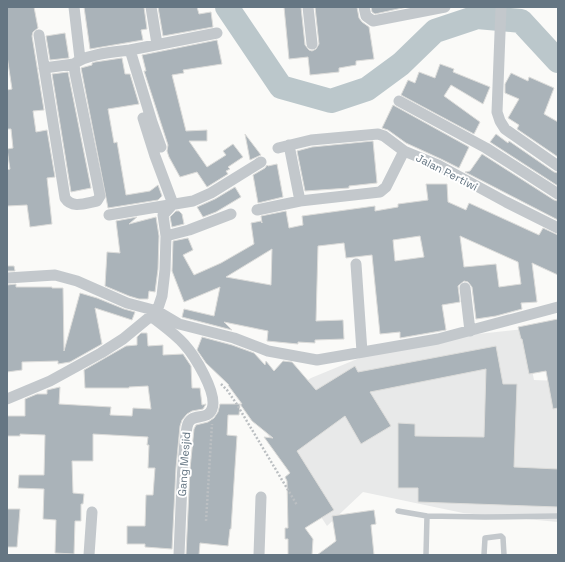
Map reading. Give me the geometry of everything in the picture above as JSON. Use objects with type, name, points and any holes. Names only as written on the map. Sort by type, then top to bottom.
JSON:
[{"type":"street","points":[[39,35],[64,198],[68,203],[73,205],[97,201],[100,196],[75,73],[77,62],[74,7]]},
{"type":"street","points":[[151,7],[157,44]]},
{"type":"street","points":[[308,7],[312,44]]},
{"type":"street","points":[[364,7],[366,16],[373,21],[445,7]]},
{"type":"street","points":[[501,7],[498,112],[500,121],[505,129],[558,166]]},
{"type":"street","points":[[44,68],[77,62],[114,52],[218,33]]},
{"type":"street","points":[[130,50],[161,147]]},
{"type":"street","points":[[399,101],[486,148],[558,194]]},
{"type":"street","points":[[140,107],[155,156],[173,204]]},
{"type":"street","points":[[300,202],[283,147],[311,140],[378,134],[384,136],[404,151]]},
{"type":"street","name":"Jalan Pertiwi","points":[[257,210],[300,202],[380,192],[386,187],[404,151],[438,165],[558,228]]},
{"type":"street","points":[[109,215],[184,203],[204,196],[261,162]]},
{"type":"street","points":[[7,399],[50,381],[80,365],[123,339],[154,314],[163,289],[165,270],[166,236],[163,215],[173,204]]},
{"type":"street","points":[[166,236],[189,230],[231,214]]},
{"type":"street","points":[[356,264],[362,352]]},
{"type":"street","points":[[7,278],[55,275],[77,281],[179,324],[234,338],[268,351],[317,360],[438,339],[558,307]]},
{"type":"street","points":[[465,288],[470,331]]},
{"type":"street","name":"Gang Mesjid","points":[[154,314],[192,354],[209,386],[212,399],[212,409],[210,413],[192,419],[189,421],[187,428],[183,464],[179,555]]},
{"type":"street","points":[[259,555],[261,497]]},
{"type":"street","points":[[89,555],[92,512]]},
{"type":"lane","points":[[398,511],[427,516],[558,516]]},
{"type":"lane","points":[[426,555],[427,516]]},
{"type":"lane","points":[[484,555],[485,538],[501,536],[503,538],[504,555]]},
{"type":"path","points":[[216,382],[223,385],[227,390],[297,505]]},
{"type":"path","points":[[206,521],[212,418]]},
{"type":"shaded area","points":[[524,329],[534,380],[558,381],[558,522],[463,513],[363,492],[327,526],[256,417],[311,378],[396,343]]},
{"type":"building","points":[[7,7],[34,7],[38,28],[33,32],[32,36],[44,110],[33,111],[36,132],[47,130],[55,177],[47,178],[52,224],[30,227],[27,205],[7,206],[7,170],[10,169],[7,149],[13,148],[11,129],[7,129],[7,90],[12,89],[7,56]]},
{"type":"building","points":[[84,7],[144,7],[147,29],[141,30],[143,40],[90,49]]},
{"type":"building","points":[[158,7],[197,7],[199,14],[211,12],[213,27],[163,36]]},
{"type":"building","points":[[284,7],[301,7],[305,45],[312,51],[316,49],[319,44],[315,7],[357,7],[359,18],[369,27],[374,59],[356,61],[356,65],[339,68],[339,72],[310,75],[308,57],[289,59]]},
{"type":"building","points":[[371,7],[407,7],[375,14],[372,12]]},
{"type":"building","points":[[65,33],[69,58],[50,60],[46,36]]},
{"type":"building","points":[[217,40],[222,64],[183,70],[184,73],[172,75],[186,131],[207,130],[207,141],[189,141],[207,167],[226,155],[223,151],[233,144],[243,157],[228,167],[230,169],[226,171],[228,174],[207,187],[197,172],[180,177],[169,157],[167,151],[168,145],[144,71],[146,71],[142,55]]},
{"type":"building","points":[[122,58],[125,74],[130,74],[139,104],[108,109],[114,143],[117,142],[126,195],[150,191],[158,185],[162,196],[158,200],[108,208],[81,68],[92,65],[92,63],[95,62]]},
{"type":"building","points":[[440,64],[454,69],[453,72],[490,87],[483,104],[451,85],[444,96],[480,122],[474,134],[401,95],[408,80],[415,83],[419,72],[435,78]]},
{"type":"building","points":[[68,72],[91,188],[71,192],[52,74]]},
{"type":"building","points":[[511,73],[528,81],[529,77],[554,88],[544,114],[558,122],[558,157],[517,129],[519,125],[508,118],[519,99],[505,93],[505,84]]},
{"type":"building","points":[[393,105],[469,147],[459,168],[406,143],[388,130],[382,128]]},
{"type":"building","points":[[245,134],[261,155],[250,160]]},
{"type":"building","points":[[496,134],[508,143],[509,141],[554,172],[558,173],[558,186],[490,142]]},
{"type":"building","points":[[373,141],[377,183],[349,186],[349,188],[305,191],[297,151],[312,147]]},
{"type":"building","points":[[482,154],[554,200],[558,201],[558,220],[465,172],[470,171]]},
{"type":"building","points":[[277,164],[283,197],[258,203],[253,175],[265,168],[267,165]]},
{"type":"building","points":[[426,184],[447,184],[448,202],[466,210],[469,203],[539,235],[543,228],[558,235],[558,275],[532,263],[537,302],[521,303],[522,309],[496,316],[476,319],[472,287],[468,282],[464,281],[458,286],[460,302],[442,305],[446,330],[400,338],[400,332],[380,334],[372,255],[346,258],[344,243],[318,246],[316,321],[343,320],[344,339],[315,340],[315,343],[298,342],[298,344],[267,341],[268,331],[224,322],[232,330],[182,317],[184,309],[214,316],[220,287],[184,302],[172,271],[173,241],[188,238],[193,250],[183,255],[194,275],[221,263],[254,244],[251,223],[261,221],[262,223],[261,216],[286,211],[289,228],[303,225],[302,216],[375,206],[375,211],[398,207],[398,204],[428,200]],"holes":[[[420,236],[424,257],[395,261],[393,240]],[[460,236],[518,262],[521,284],[499,287],[496,264],[464,267]],[[272,249],[271,285],[226,277]]]},
{"type":"building","points":[[235,187],[241,197],[216,212],[203,217],[197,207],[215,199]]},
{"type":"building","points":[[176,211],[179,211],[182,214],[184,224],[172,227],[170,217]]},
{"type":"building","points":[[137,217],[129,224],[156,217],[159,236],[158,269],[155,292],[149,291],[148,299],[139,299],[129,296],[105,286],[107,252],[120,253],[116,221]]},
{"type":"building","points":[[7,266],[14,266],[15,271],[7,271]]},
{"type":"building","points":[[16,284],[16,287],[63,288],[64,351],[80,293],[135,312],[132,320],[95,308],[102,344],[70,362],[58,364],[58,361],[22,362],[22,370],[7,372],[7,285]]},
{"type":"building","points":[[558,319],[558,408],[553,409],[546,371],[529,374],[518,327]]},
{"type":"building","points":[[141,333],[147,333],[148,346],[163,345],[163,355],[183,354],[191,366],[192,388],[200,388],[202,405],[206,404],[203,409],[192,411],[187,414],[182,420],[180,426],[176,468],[172,549],[145,547],[145,544],[127,544],[127,526],[145,526],[146,495],[153,495],[155,468],[148,468],[148,437],[93,434],[93,461],[72,461],[73,493],[84,494],[83,504],[81,504],[81,521],[75,521],[74,554],[55,553],[56,520],[43,519],[44,489],[18,488],[19,475],[44,475],[45,435],[20,434],[20,436],[7,436],[7,416],[25,416],[25,399],[37,394],[47,394],[47,390],[60,387],[59,404],[111,407],[110,415],[132,416],[133,408],[151,409],[148,386],[129,388],[85,388],[84,370],[126,346],[137,345],[137,337]]},
{"type":"building","points":[[202,337],[254,353],[265,365],[266,361],[274,371],[283,361],[292,362],[316,390],[355,366],[358,372],[496,346],[503,384],[517,384],[514,467],[558,469],[558,507],[418,502],[418,488],[398,488],[398,423],[415,424],[415,436],[484,437],[486,369],[370,392],[391,426],[361,444],[345,416],[297,451],[334,510],[305,528],[313,539],[312,555],[288,555],[288,539],[285,539],[285,528],[288,528],[287,481],[285,477],[290,473],[264,437],[273,438],[252,421],[229,385],[206,363],[197,350]]},
{"type":"building","points":[[220,404],[240,404],[239,415],[228,415],[227,435],[237,436],[231,529],[228,546],[200,543],[199,555],[186,555],[190,469],[194,429],[196,425],[208,422],[214,418],[218,412]]},
{"type":"building","points":[[7,509],[20,509],[17,547],[7,547]]},
{"type":"building","points":[[374,510],[376,524],[371,525],[374,555],[317,555],[336,541],[332,516]]},
{"type":"waterway","points":[[227,7],[281,87],[331,101],[367,89],[401,64],[435,31],[477,17],[521,21],[558,61]]}]
